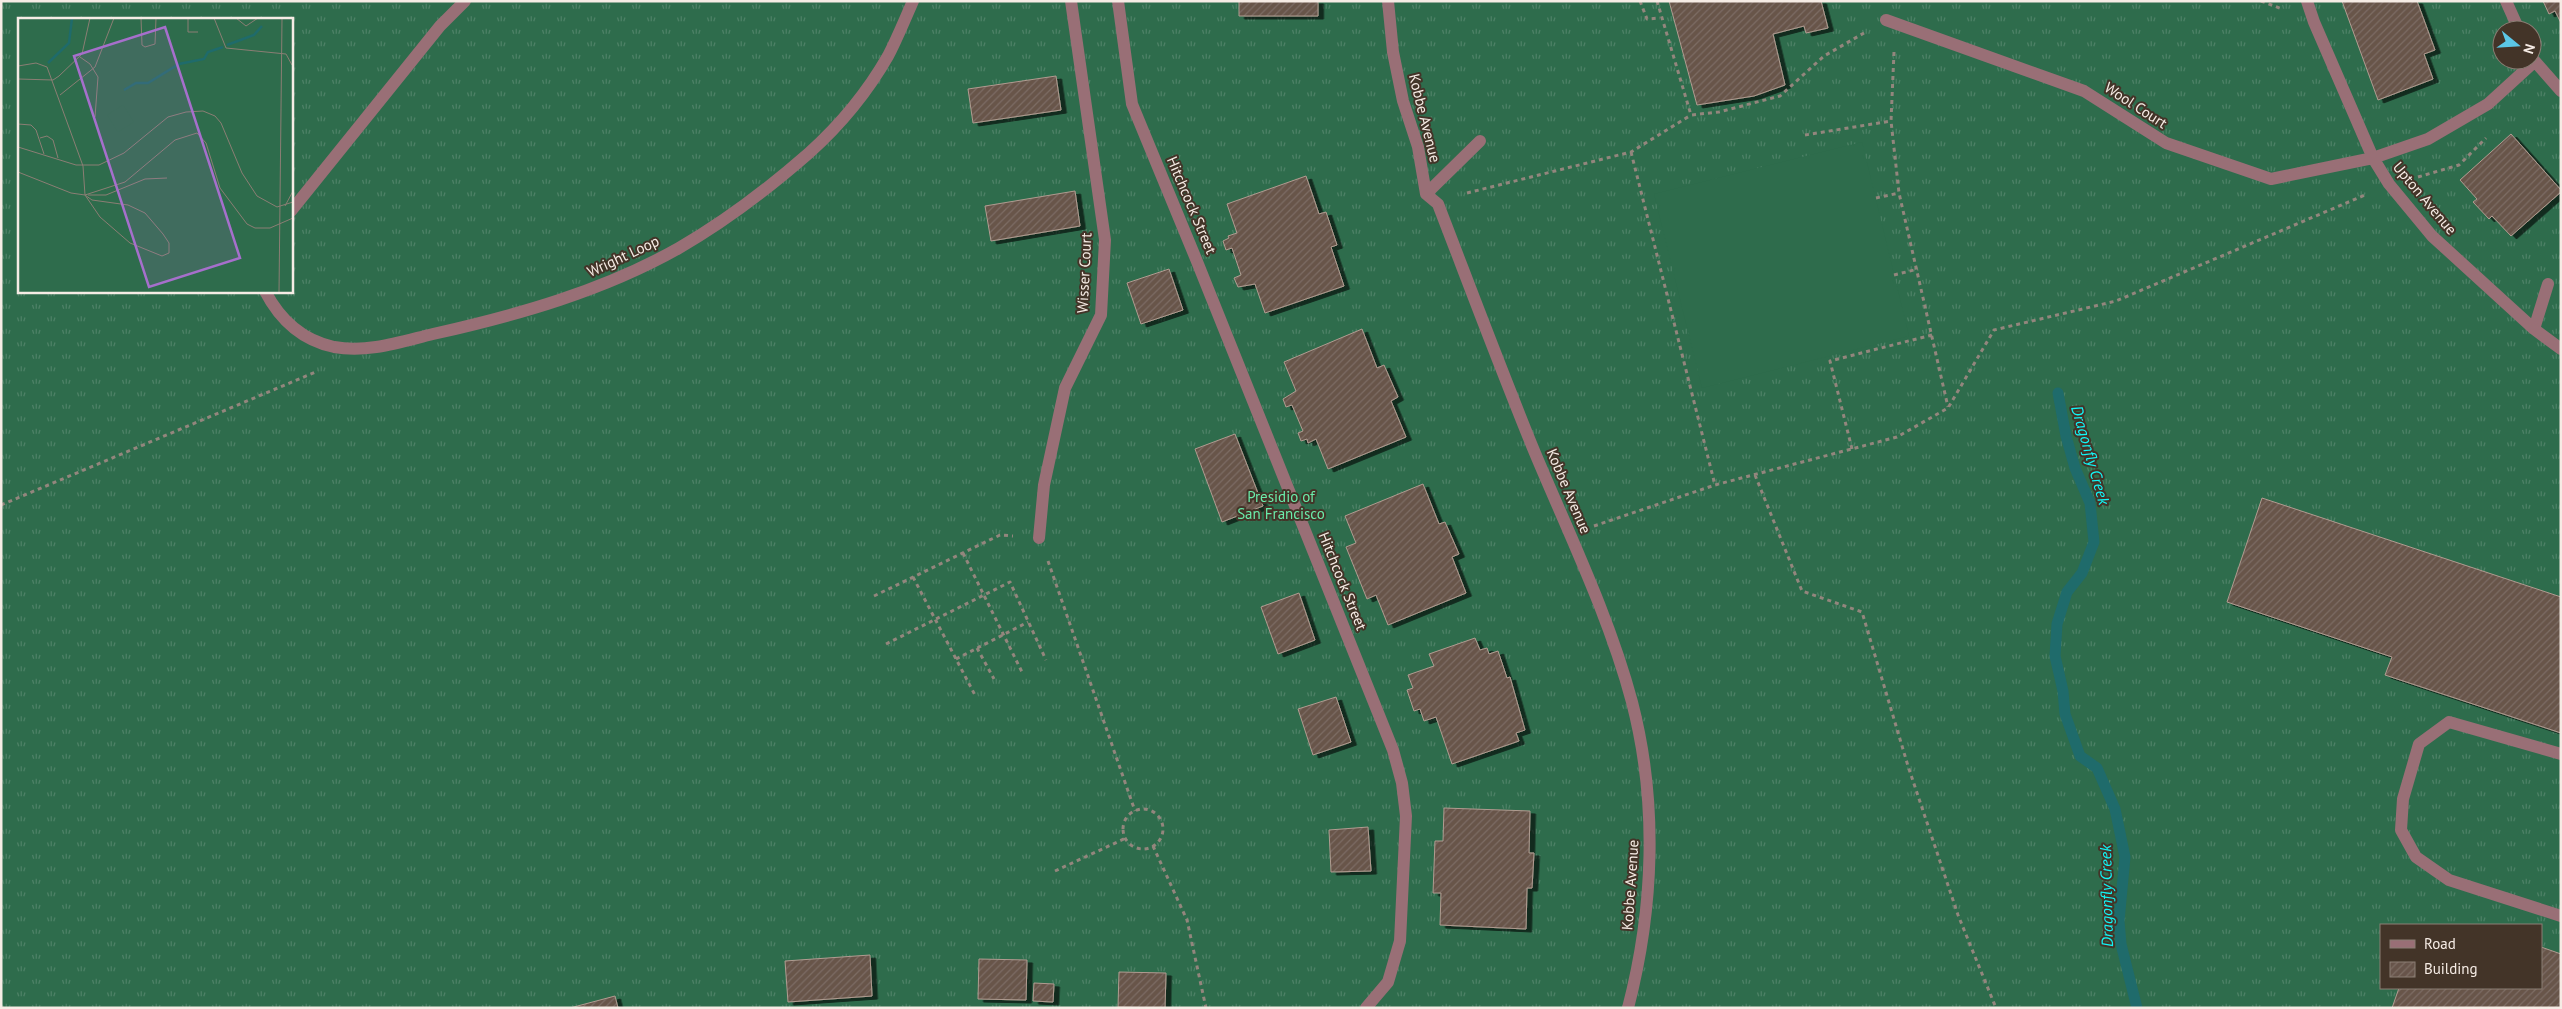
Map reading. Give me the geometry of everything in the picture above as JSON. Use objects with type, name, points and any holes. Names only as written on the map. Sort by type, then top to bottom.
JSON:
[{"type":"street","points":[[292,210],[440,26],[465,1]]},
{"type":"street","name":"Wright Loop","points":[[266,292],[275,311],[298,334],[334,346],[372,349],[487,322],[584,293],[679,248],[753,200],[810,151],[853,107],[888,56],[913,1]]},
{"type":"street","name":"Wisser Court","points":[[1040,538],[1044,486],[1065,388],[1101,315],[1105,240],[1071,1]]},
{"type":"street","name":"Hitchcock Street","points":[[1118,1],[1132,104],[1386,732],[1402,783],[1406,825],[1400,940],[1388,982],[1366,1008]]},
{"type":"street","name":"Kobbe Avenue","points":[[1388,1],[1393,52],[1403,101],[1418,148],[1426,194],[1438,204],[1524,424],[1601,609],[1632,701],[1645,768],[1650,844],[1648,897],[1642,946],[1628,1008]]},
{"type":"street","name":"Upton Avenue","points":[[2307,1],[2314,22],[2373,158],[2389,184],[2432,236],[2534,330],[2561,349]]},
{"type":"street","points":[[2506,1],[2515,20]]},
{"type":"street","name":"Wool Court","points":[[1891,22],[2084,91],[2166,143],[2271,179],[2373,158],[2428,139],[2488,104],[2523,70]]},
{"type":"street","points":[[2542,70],[2561,91]]},
{"type":"street","points":[[1426,194],[1480,141]]},
{"type":"street","points":[[2534,330],[2548,284]]},
{"type":"street","points":[[2561,754],[2449,722],[2418,744],[2403,799],[2401,830],[2416,857],[2449,880],[2561,916]]},
{"type":"path","points":[[1640,1],[1647,18],[1660,18]]},
{"type":"path","points":[[1656,1],[1691,115]]},
{"type":"path","points":[[1474,191],[1630,152],[1691,115],[1720,112],[1780,96],[1824,56],[1891,22],[1891,121],[1899,193],[1918,269],[1948,408]]},
{"type":"path","points":[[1806,135],[1891,121]]},
{"type":"path","points":[[1630,152],[1715,485]]},
{"type":"path","points":[[1876,198],[1899,193]]},
{"type":"path","points":[[1597,524],[1715,485],[1897,437],[1948,408],[1994,330],[2116,301],[2302,222]]},
{"type":"path","points":[[1894,275],[1918,269]]},
{"type":"path","points":[[1852,449],[1830,361],[1932,335]]},
{"type":"path","points":[[1,505],[326,368]]},
{"type":"path","points":[[1755,475],[1802,591],[1862,612],[1908,766],[1958,915],[1996,1008]]},
{"type":"path","points":[[874,596],[1000,534],[1040,538],[1135,811]]},
{"type":"path","points":[[963,553],[1022,672]]},
{"type":"path","points":[[913,577],[976,697]]},
{"type":"path","points":[[886,644],[1010,582],[1046,660]]},
{"type":"path","points":[[956,659],[1028,622]]},
{"type":"path","points":[[977,648],[994,680]]},
{"type":"path","points":[[1148,810],[1159,817],[1162,823],[1162,836],[1153,846],[1140,849],[1134,847],[1126,838],[1124,832],[1126,819],[1135,811],[1148,810]]},
{"type":"path","points":[[1055,872],[1126,838]]},
{"type":"path","points":[[1153,846],[1187,920],[1206,1008]]},
{"type":"green space","name":"Presidio of San Francisco","points":[[1,1],[2561,1],[2561,1008],[1,1008]]},
{"type":"green space","points":[[1862,142],[1909,336],[1702,388],[1654,194]]},
{"type":"building","points":[[1239,1],[1318,1],[1318,16],[1239,16]]},
{"type":"building","points":[[1669,1],[1821,1],[1828,28],[1806,33],[1804,26],[1773,34],[1785,85],[1754,96],[1697,105]]},
{"type":"building","points":[[2342,1],[2417,1],[2435,50],[2424,54],[2433,79],[2378,100]]},
{"type":"building","points":[[2543,1],[2561,1],[2561,23],[2555,11],[2549,14]]},
{"type":"building","points":[[1056,76],[1061,110],[973,123],[968,89]]},
{"type":"building","points":[[2511,134],[2561,192],[2511,236],[2492,216],[2489,219],[2473,202],[2477,199],[2460,180]]},
{"type":"building","points":[[1306,176],[1319,214],[1326,212],[1337,245],[1331,247],[1344,286],[1265,313],[1255,284],[1238,287],[1234,278],[1241,275],[1232,248],[1226,250],[1223,241],[1229,238],[1228,236],[1237,233],[1227,204]]},
{"type":"building","points":[[1075,191],[1080,226],[991,241],[985,206]]},
{"type":"building","points":[[1169,269],[1183,310],[1141,324],[1127,283]]},
{"type":"building","points":[[1362,329],[1377,368],[1384,365],[1398,397],[1391,401],[1406,437],[1328,469],[1316,439],[1308,443],[1307,439],[1301,441],[1298,433],[1303,431],[1292,405],[1286,407],[1283,399],[1296,391],[1284,362]]},
{"type":"building","points":[[1235,434],[1263,506],[1222,522],[1195,449]]},
{"type":"building","points":[[1423,484],[1439,524],[1445,522],[1459,554],[1452,557],[1466,593],[1388,625],[1376,595],[1367,599],[1346,547],[1356,543],[1345,516]]},
{"type":"building","points":[[2262,498],[2561,597],[2561,733],[2385,675],[2392,657],[2227,602]]},
{"type":"building","points":[[1299,593],[1315,640],[1278,654],[1261,607]]},
{"type":"building","points":[[1475,638],[1480,650],[1487,648],[1489,654],[1498,651],[1507,678],[1510,677],[1525,730],[1516,733],[1519,741],[1452,764],[1436,717],[1424,721],[1420,709],[1414,711],[1407,690],[1413,688],[1408,675],[1434,666],[1429,654]]},
{"type":"building","points":[[1336,697],[1351,742],[1313,755],[1298,709]]},
{"type":"building","points":[[1444,808],[1530,811],[1529,853],[1534,853],[1532,888],[1527,888],[1526,929],[1440,925],[1441,893],[1433,893],[1435,841],[1443,841]]},
{"type":"building","points":[[1368,827],[1371,871],[1331,872],[1329,830]]},
{"type":"building","points":[[2542,947],[2561,954],[2561,1008],[2392,1008],[2399,989],[2542,989]]},
{"type":"building","points":[[870,955],[872,996],[788,1002],[785,961]]},
{"type":"building","points":[[979,959],[1027,960],[1026,1000],[978,999]]},
{"type":"building","points":[[1119,972],[1166,973],[1165,1008],[1118,1007]]},
{"type":"building","points":[[1034,983],[1054,984],[1053,1002],[1033,1001]]},
{"type":"building","points":[[615,996],[618,1008],[570,1008]]},
{"type":"waterway","name":"Dragonfly Creek","points":[[2058,393],[2066,436],[2075,468],[2090,503],[2094,542],[2082,573],[2067,592],[2057,624],[2055,656],[2063,691],[2065,714],[2080,756],[2097,768],[2115,809],[2125,857],[2119,921],[2121,944],[2137,1008]]}]
